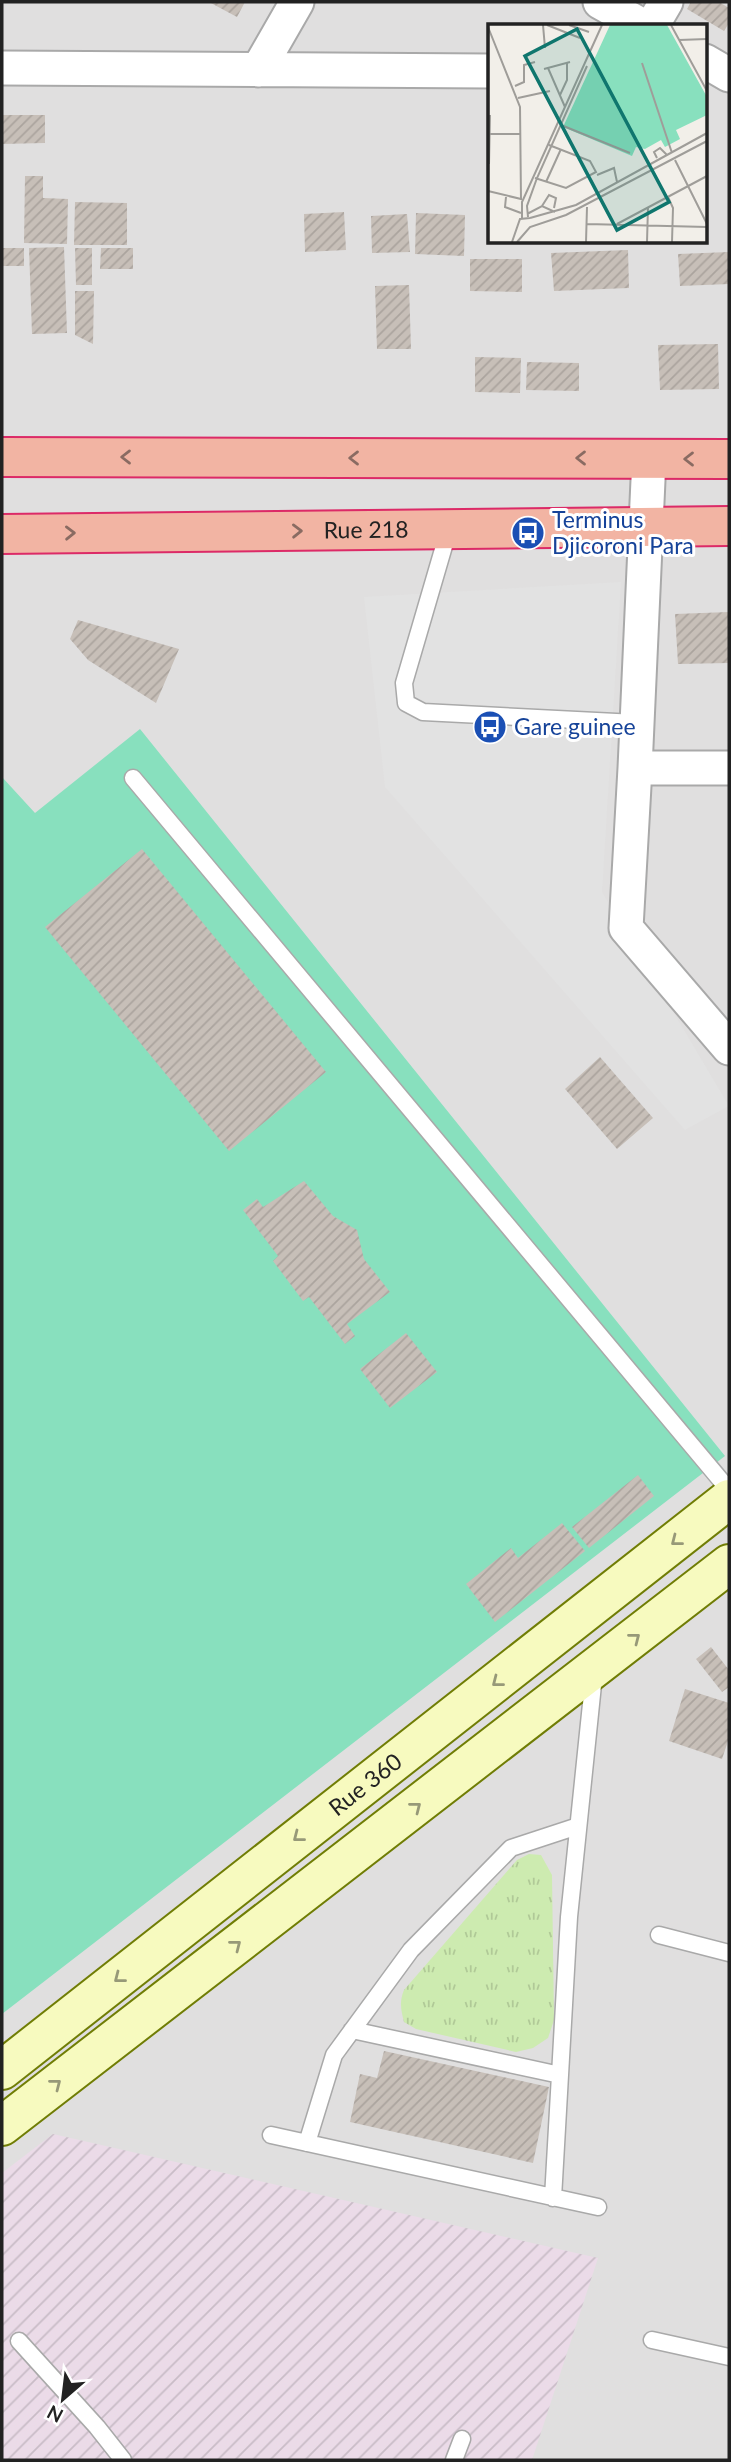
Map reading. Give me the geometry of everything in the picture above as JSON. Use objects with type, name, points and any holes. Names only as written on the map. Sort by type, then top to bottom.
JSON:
[{"type":"highway","points":[[2,457],[729,459]]},
{"type":"highway","name":"Rue 218","points":[[2,534],[729,526]]},
{"type":"main road","name":"Rue 360","points":[[2,2070],[729,1499]]},
{"type":"main road","points":[[2,2126],[729,1564]]},
{"type":"street","points":[[258,70],[297,2]]},
{"type":"street","points":[[600,2],[639,24]]},
{"type":"street","points":[[653,24],[666,2]]},
{"type":"street","points":[[2,68],[488,71]]},
{"type":"street","points":[[649,458],[626,928],[729,1048]]},
{"type":"street","points":[[635,768],[729,768]]},
{"type":"lane","points":[[449,529],[404,683],[406,703],[423,712],[636,723]]},
{"type":"lane","points":[[133,778],[729,1489]]},
{"type":"lane","points":[[553,2198],[569,1917],[595,1669]]},
{"type":"lane","points":[[307,2143],[334,2055],[411,1950],[511,1848],[578,1826]]},
{"type":"lane","points":[[659,1935],[729,1953]]},
{"type":"lane","points":[[352,2030],[560,2075]]},
{"type":"lane","points":[[271,2135],[598,2207]]},
{"type":"lane","points":[[652,2340],[729,2357]]},
{"type":"lane","points":[[19,2341],[97,2427],[123,2460]]},
{"type":"lane","points":[[454,2460],[462,2439]]},
{"type":"shaded area","points":[[2,2],[729,2],[729,2460],[2,2460]]},
{"type":"shaded area","points":[[621,582],[602,892],[729,1106],[685,1130],[385,787],[364,597]]},
{"type":"shaded area","points":[[53,2134],[598,2258],[532,2460],[2,2460],[2,2173]]},
{"type":"green space","points":[[140,729],[725,1456],[2,2014],[2,777],[35,813]]},
{"type":"green space","points":[[529,1854],[541,1855],[552,1875],[554,2020],[548,2038],[533,2048],[516,2052],[416,2029],[404,2022],[401,1998],[404,1990],[517,1860]]},
{"type":"building","points":[[209,2],[245,2],[237,17]]},
{"type":"building","points":[[691,2],[719,2],[729,8],[729,23],[724,31],[687,9]]},
{"type":"building","points":[[2,115],[45,115],[45,143],[2,144]]},
{"type":"building","points":[[25,176],[43,176],[43,198],[68,199],[67,244],[24,243]]},
{"type":"building","points":[[75,202],[127,203],[127,245],[74,245]]},
{"type":"building","points":[[344,212],[346,250],[305,252],[304,214]]},
{"type":"building","points":[[416,213],[465,215],[464,256],[415,254]]},
{"type":"building","points":[[407,214],[410,252],[372,253],[371,216]]},
{"type":"building","points":[[64,247],[67,333],[32,334],[29,248]]},
{"type":"building","points":[[2,248],[24,248],[24,266],[2,266]]},
{"type":"building","points":[[75,248],[92,248],[92,285],[76,285]]},
{"type":"building","points":[[101,248],[133,248],[133,269],[100,269]]},
{"type":"building","points":[[628,250],[629,288],[554,291],[551,253]]},
{"type":"building","points":[[729,252],[729,284],[680,286],[678,254]]},
{"type":"building","points":[[470,259],[522,259],[522,292],[470,291]]},
{"type":"building","points":[[409,285],[411,349],[377,349],[375,286]]},
{"type":"building","points":[[75,291],[94,291],[93,344],[75,335]]},
{"type":"building","points":[[718,344],[719,389],[660,390],[658,345]]},
{"type":"building","points":[[475,357],[521,358],[520,393],[475,392]]},
{"type":"building","points":[[527,362],[579,363],[579,391],[526,390]]},
{"type":"building","points":[[729,612],[729,663],[678,664],[675,614]]},
{"type":"building","points":[[78,620],[179,649],[156,703],[88,660],[70,639]]},
{"type":"building","points":[[142,849],[326,1072],[229,1151],[45,927]]},
{"type":"building","points":[[600,1057],[653,1118],[617,1149],[565,1089]]},
{"type":"building","points":[[304,1181],[333,1216],[357,1230],[364,1259],[390,1292],[347,1324],[355,1336],[345,1344],[309,1297],[303,1301],[273,1261],[278,1256],[243,1210],[257,1199],[263,1207]]},
{"type":"building","points":[[406,1333],[437,1372],[390,1408],[360,1369]]},
{"type":"building","points":[[638,1475],[654,1496],[589,1548],[572,1527]]},
{"type":"building","points":[[562,1523],[585,1551],[495,1622],[466,1584],[511,1548],[518,1558]]},
{"type":"building","points":[[711,1647],[729,1670],[729,1687],[722,1692],[696,1659]]},
{"type":"building","points":[[685,1689],[729,1703],[729,1738],[722,1759],[669,1741]]},
{"type":"building","points":[[384,2051],[549,2087],[533,2163],[350,2122],[360,2074],[377,2078]]},
{"type":"place","name":"Terminus Djicoroni Para","points":[[528,533]]},
{"type":"place","name":"Gare guinee","points":[[490,727]]}]
